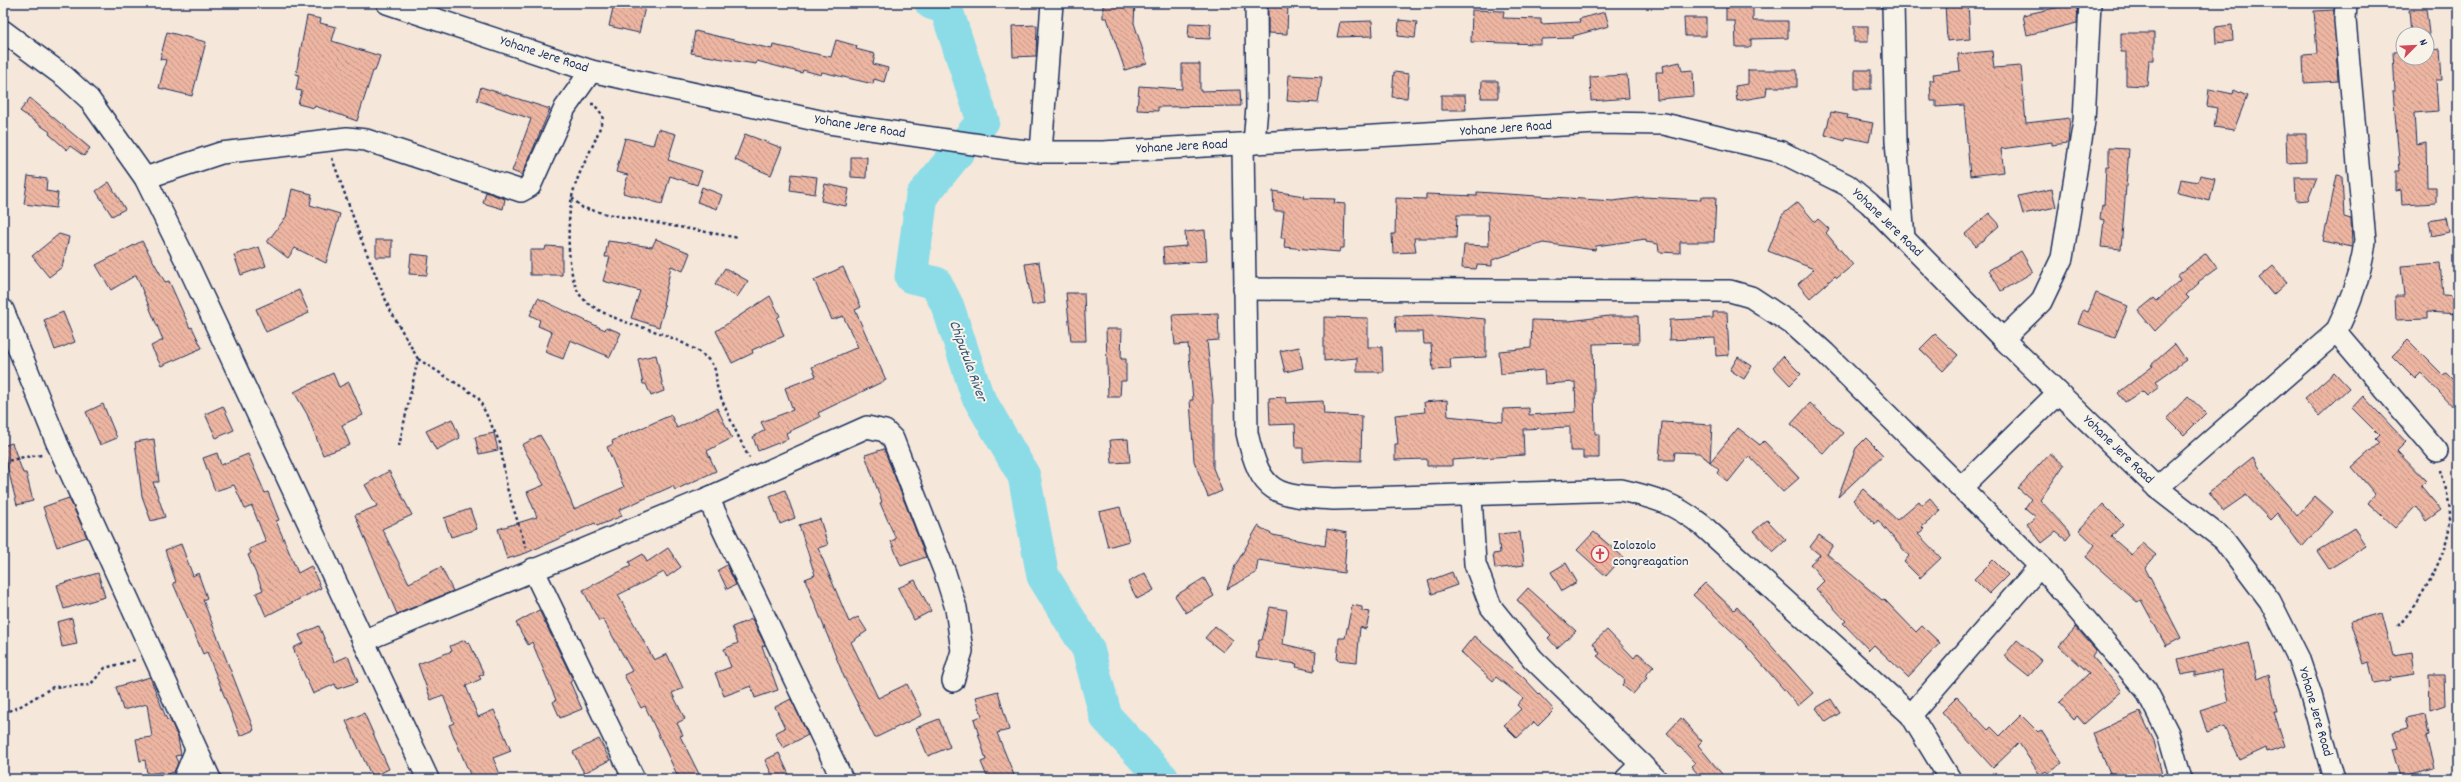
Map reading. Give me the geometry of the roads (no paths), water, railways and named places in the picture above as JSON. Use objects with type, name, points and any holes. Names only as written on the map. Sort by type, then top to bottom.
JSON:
[{"type":"street","name":"Yohane Jere Road","points":[[387,3],[591,71],[829,123],[1041,152],[1103,152],[1597,123],[1664,124],[1781,152],[1847,185],[1869,203],[2003,339],[2157,488],[2224,540],[2270,601],[2298,657],[2311,695],[2334,779]]},
{"type":"street","points":[[1041,152],[1052,3]]},
{"type":"street","points":[[1256,3],[1257,107],[1249,144],[1244,289],[1247,433],[1252,455],[1260,474],[1273,487],[1290,496],[1335,499],[1471,496],[1621,490],[1661,500],[1681,509],[1702,525],[1911,715],[1950,779]]},
{"type":"street","points":[[1893,3],[1896,141],[1904,238]]},
{"type":"street","points":[[2003,339],[2041,302],[2062,258],[2084,120],[2090,3]]},
{"type":"street","points":[[2157,488],[2336,332],[2351,302],[2362,268],[2365,241],[2346,20],[2346,3]]},
{"type":"street","points":[[3,31],[65,77],[89,99],[145,178],[187,263],[428,779]]},
{"type":"street","points":[[145,178],[221,153],[347,138],[366,140],[521,191],[530,186],[565,108],[591,71]]},
{"type":"street","points":[[1244,289],[1730,291],[1751,297],[1794,326],[1825,353],[2040,566],[2146,690],[2168,732],[2181,779]]},
{"type":"street","points":[[3,310],[57,443],[210,779]]},
{"type":"street","points":[[2336,332],[2437,451]]},
{"type":"street","points":[[1961,488],[2058,393]]},
{"type":"street","points":[[363,641],[533,569],[759,477],[867,427],[885,431],[893,439],[945,573],[956,608],[962,651],[953,681]]},
{"type":"street","points":[[1471,496],[1475,564],[1491,608],[1533,659],[1656,779]]},
{"type":"street","points":[[708,498],[842,779]]},
{"type":"street","points":[[1911,715],[2040,566]]},
{"type":"street","points":[[533,569],[634,779]]},
{"type":"street","points":[[184,779],[196,750]]},
{"type":"street","points":[[1626,779],[1641,764]]},
{"type":"waterway","name":"Chiputula River","points":[[931,3],[946,8],[983,121],[922,196],[911,277],[936,283],[948,307],[977,395],[1024,476],[1043,576],[1088,649],[1106,717],[1163,779]]},
{"type":"place","name":"Zolozolo congreagation","points":[[1600,554]]}]
